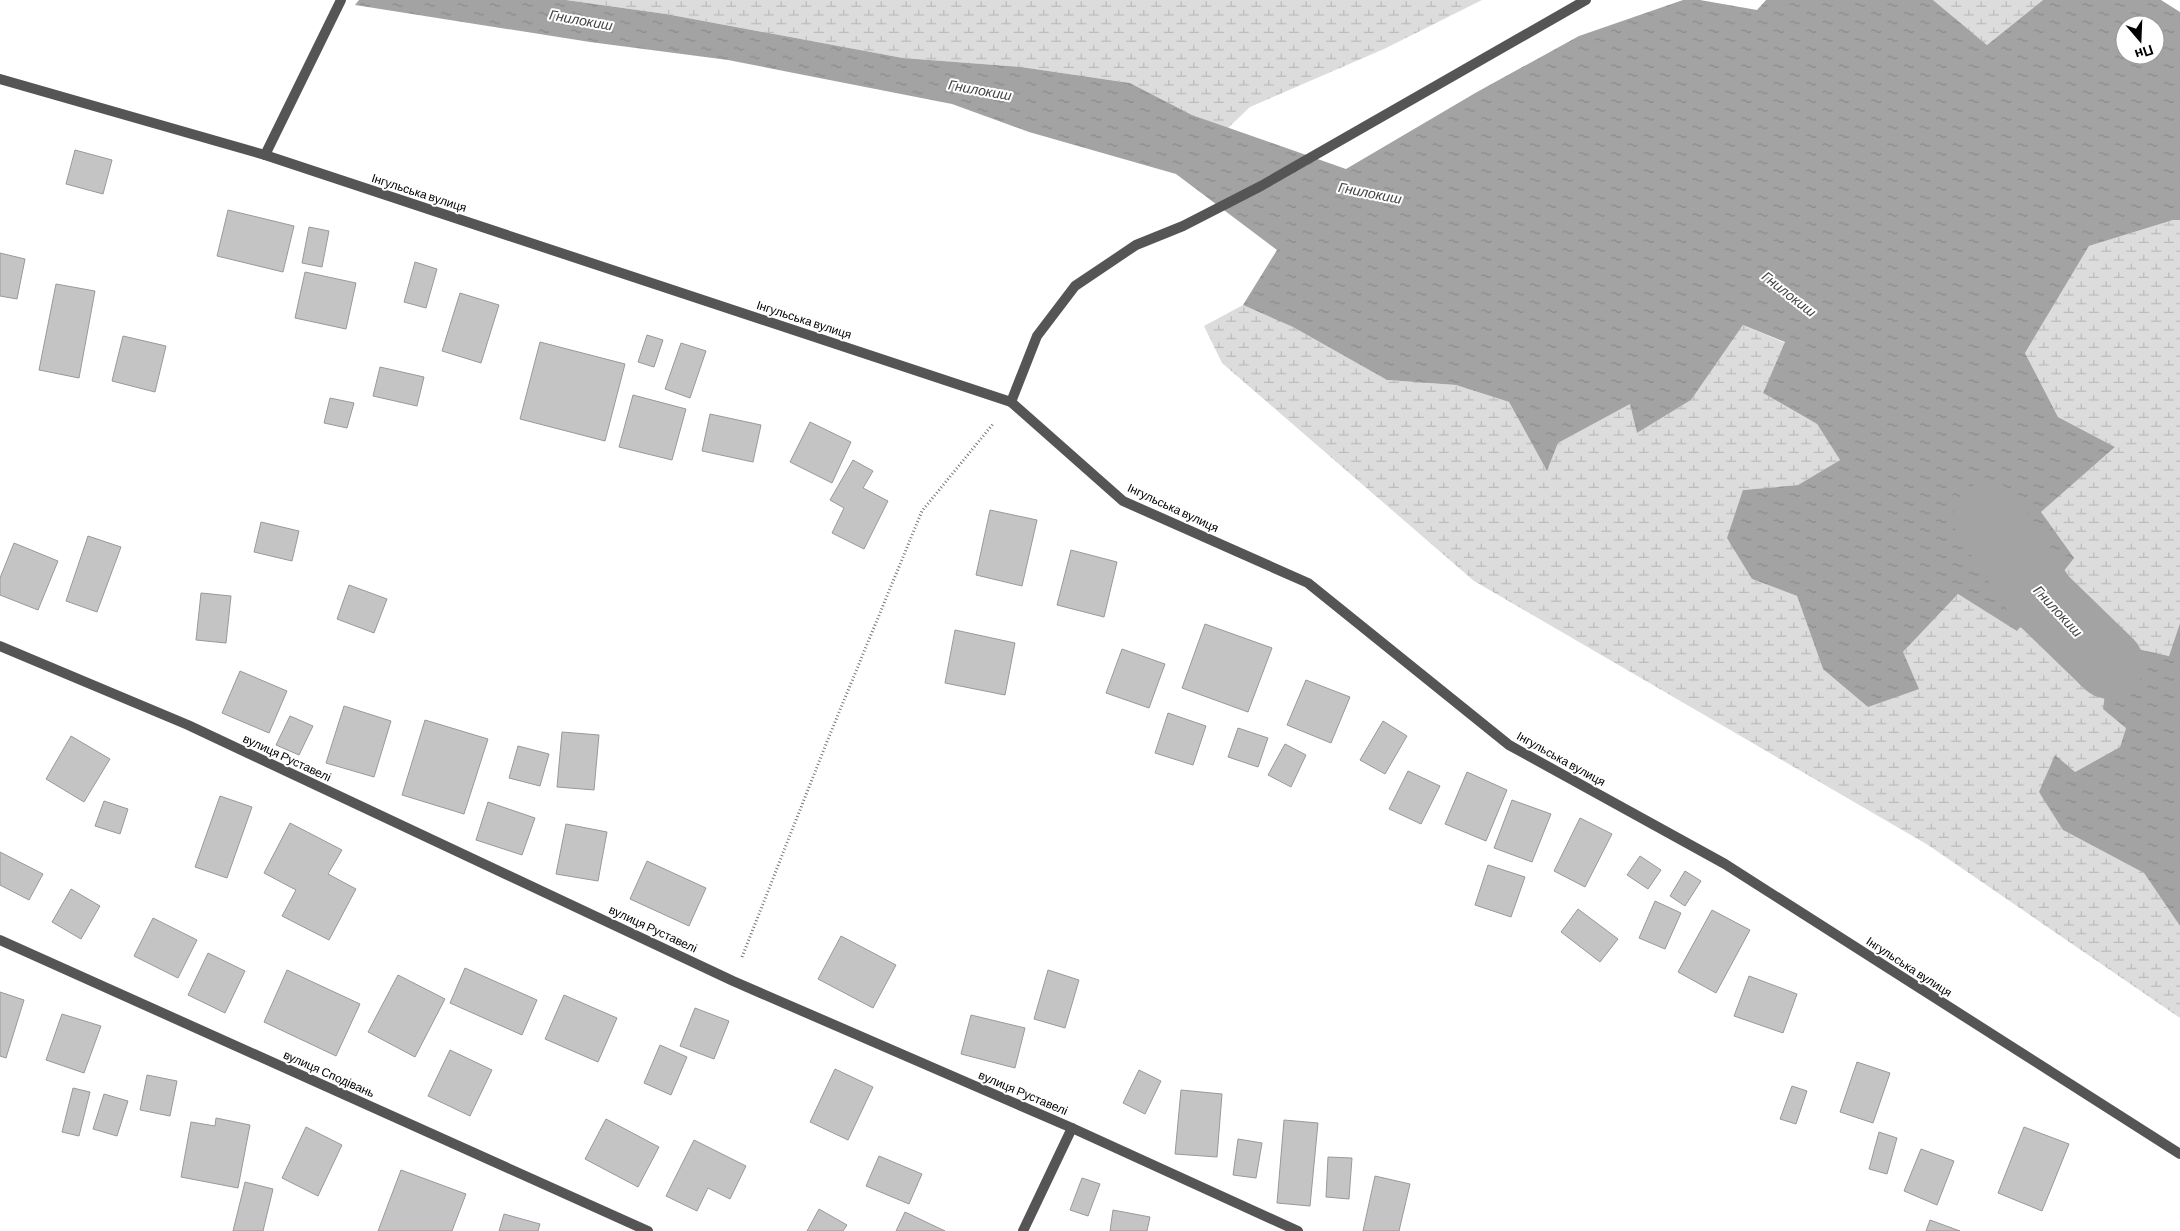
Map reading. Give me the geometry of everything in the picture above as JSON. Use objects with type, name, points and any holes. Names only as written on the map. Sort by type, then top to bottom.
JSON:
[{"type":"street","points":[[265,155],[341,0]]},
{"type":"street","points":[[1011,402],[1037,336],[1075,286],[1136,245],[1183,226],[1340,142],[1586,0]]},
{"type":"street","name":"Інгульська вулиця","points":[[0,79],[265,155],[1011,402],[1123,501],[1308,583],[1509,746],[1725,864],[2180,1154]]},
{"type":"street","name":"вулиця Руставелі","points":[[0,646],[188,725],[733,981],[1072,1128],[1298,1231]]},
{"type":"street","name":"вулиця Сподівань","points":[[0,940],[648,1231]]},
{"type":"street","points":[[1023,1231],[1072,1128]]},
{"type":"path","points":[[733,981],[826,744],[922,511],[1011,402]]},
{"type":"green space","points":[[566,0],[1482,0],[1384,49],[1250,107],[1228,128],[1192,115],[1130,83],[1021,67],[903,58],[666,14]]},
{"type":"green space","points":[[1933,0],[2043,0],[1987,45]]},
{"type":"green space","points":[[2173,220],[2180,220],[2180,623],[2169,656],[2129,647],[2126,728],[2120,747],[2075,772],[2063,830],[2144,873],[2180,926],[2180,1018],[1928,845],[1474,581],[1222,363],[1204,326],[1243,305],[1293,327],[1387,380],[1456,385],[1509,402],[1547,471],[1558,443],[1631,403],[1637,433],[1691,400],[1743,325],[1785,343],[1763,393],[1817,424],[1840,460],[1798,485],[1743,490],[1752,579],[1797,596],[1823,669],[1903,652],[1958,594],[2017,630],[2041,598],[2041,512],[2115,447],[2058,417],[2025,353],[2089,246]]},
{"type":"water","points":[[359,0],[566,0],[666,14],[903,58],[1021,67],[1130,83],[1192,115],[1346,169],[1477,92],[1579,36],[1683,0],[1700,0],[1757,10],[1766,0],[1933,0],[1987,45],[2043,0],[2161,0],[2180,12],[2180,220],[2173,220],[2089,246],[2025,353],[2058,417],[2115,447],[2041,512],[2074,558],[2017,631],[1958,594],[1903,652],[1919,689],[1868,707],[1823,669],[1797,596],[1752,579],[1727,538],[1743,490],[1798,485],[1840,460],[1817,424],[1763,393],[1785,342],[1743,325],[1691,400],[1637,433],[1630,404],[1558,443],[1547,471],[1509,402],[1456,385],[1387,380],[1293,327],[1243,305],[1277,250],[1176,174],[1029,132],[952,104],[728,60],[590,42],[355,5]]},
{"type":"water","points":[[2180,623],[2180,926],[2144,873],[2063,830],[2039,792],[2055,755],[2075,772],[2120,747],[2126,728],[2103,709],[2109,664],[2129,647],[2169,656]]},
{"type":"building","points":[[75,150],[112,160],[103,194],[66,184]]},
{"type":"building","points":[[228,210],[294,226],[283,272],[217,256]]},
{"type":"building","points":[[309,227],[329,231],[322,267],[302,263]]},
{"type":"building","points":[[0,253],[25,259],[17,299],[0,296]]},
{"type":"building","points":[[415,262],[437,269],[426,308],[404,302]]},
{"type":"building","points":[[305,272],[356,283],[346,329],[295,318]]},
{"type":"building","points":[[56,284],[95,291],[79,378],[39,370]]},
{"type":"building","points":[[460,293],[499,305],[481,363],[442,351]]},
{"type":"building","points":[[647,335],[663,340],[654,367],[638,362]]},
{"type":"building","points":[[123,336],[166,346],[155,392],[112,381]]},
{"type":"building","points":[[540,342],[625,364],[605,441],[520,419]]},
{"type":"building","points":[[681,343],[706,351],[690,398],[665,389]]},
{"type":"building","points":[[380,367],[424,377],[417,406],[373,396]]},
{"type":"building","points":[[633,395],[686,409],[672,460],[619,447]]},
{"type":"building","points":[[330,398],[354,403],[347,428],[324,423]]},
{"type":"building","points":[[710,414],[761,425],[753,462],[702,451]]},
{"type":"building","points":[[810,422],[851,442],[832,483],[790,462]]},
{"type":"building","points":[[853,460],[873,471],[863,488],[888,501],[864,549],[832,533],[844,508],[830,500]]},
{"type":"building","points":[[990,510],[1037,520],[1022,586],[976,575]]},
{"type":"building","points":[[261,522],[299,531],[292,561],[254,552]]},
{"type":"building","points":[[88,536],[121,547],[97,612],[66,601]]},
{"type":"building","points":[[14,543],[58,561],[38,610],[0,595],[0,578]]},
{"type":"building","points":[[1071,550],[1117,562],[1104,617],[1057,605]]},
{"type":"building","points":[[349,585],[387,599],[374,633],[337,619]]},
{"type":"building","points":[[201,593],[231,596],[226,643],[196,640]]},
{"type":"building","points":[[1205,624],[1272,648],[1248,712],[1182,688]]},
{"type":"building","points":[[955,630],[1015,643],[1005,695],[945,683]]},
{"type":"building","points":[[1122,649],[1165,664],[1149,708],[1106,693]]},
{"type":"building","points":[[240,671],[287,691],[269,733],[222,713]]},
{"type":"building","points":[[1306,680],[1350,697],[1331,743],[1287,725]]},
{"type":"building","points":[[344,706],[391,721],[374,777],[326,763]]},
{"type":"building","points":[[1168,713],[1206,726],[1193,765],[1155,753]]},
{"type":"building","points":[[290,716],[313,726],[299,755],[276,745]]},
{"type":"building","points":[[425,720],[488,739],[464,814],[402,795]]},
{"type":"building","points":[[1383,721],[1407,736],[1385,774],[1360,760]]},
{"type":"building","points":[[1238,728],[1268,738],[1258,767],[1228,757]]},
{"type":"building","points":[[562,732],[599,735],[594,790],[557,787]]},
{"type":"building","points":[[71,736],[110,759],[84,802],[46,779]]},
{"type":"building","points":[[1285,744],[1306,755],[1291,787],[1268,775]]},
{"type":"building","points":[[518,746],[549,754],[540,786],[509,778]]},
{"type":"building","points":[[1408,771],[1440,786],[1421,824],[1389,809]]},
{"type":"building","points":[[1467,772],[1507,790],[1486,841],[1445,824]]},
{"type":"building","points":[[220,796],[252,807],[227,878],[195,867]]},
{"type":"building","points":[[1512,800],[1551,814],[1532,862],[1494,848]]},
{"type":"building","points":[[104,801],[128,809],[120,834],[95,826]]},
{"type":"building","points":[[488,802],[535,818],[522,855],[476,840]]},
{"type":"building","points":[[1580,818],[1612,834],[1585,887],[1554,871]]},
{"type":"building","points":[[290,823],[342,850],[328,874],[356,889],[329,940],[282,916],[296,890],[264,873]]},
{"type":"building","points":[[566,824],[607,832],[598,881],[556,874]]},
{"type":"building","points":[[0,852],[43,874],[29,900],[0,885]]},
{"type":"building","points":[[1640,856],[1661,870],[1648,889],[1627,875]]},
{"type":"building","points":[[647,861],[706,888],[689,926],[630,899]]},
{"type":"building","points":[[1488,865],[1525,877],[1511,917],[1475,905]]},
{"type":"building","points":[[1685,871],[1701,881],[1685,906],[1670,896]]},
{"type":"building","points":[[71,889],[100,906],[81,939],[52,922]]},
{"type":"building","points":[[1655,901],[1681,913],[1665,949],[1639,938]]},
{"type":"building","points":[[1578,909],[1618,939],[1600,962],[1561,932]]},
{"type":"building","points":[[1712,910],[1750,930],[1716,993],[1678,972]]},
{"type":"building","points":[[153,918],[197,940],[178,978],[134,956]]},
{"type":"building","points":[[841,936],[896,965],[873,1008],[818,979]]},
{"type":"building","points":[[208,953],[245,971],[225,1013],[188,995]]},
{"type":"building","points":[[465,968],[537,1000],[522,1035],[450,1003]]},
{"type":"building","points":[[287,970],[360,1004],[336,1056],[264,1022]]},
{"type":"building","points":[[1048,970],[1079,980],[1065,1028],[1034,1019]]},
{"type":"building","points":[[398,975],[445,999],[415,1057],[368,1032]]},
{"type":"building","points":[[1749,976],[1797,994],[1783,1033],[1734,1016]]},
{"type":"building","points":[[0,992],[24,1000],[6,1058],[0,1056]]},
{"type":"building","points":[[564,995],[617,1018],[598,1062],[545,1039]]},
{"type":"building","points":[[695,1008],[729,1021],[714,1059],[680,1046]]},
{"type":"building","points":[[62,1014],[101,1026],[84,1073],[46,1060]]},
{"type":"building","points":[[971,1015],[1025,1028],[1015,1068],[961,1054]]},
{"type":"building","points":[[660,1045],[687,1057],[671,1095],[644,1083]]},
{"type":"building","points":[[450,1050],[492,1070],[470,1116],[428,1096]]},
{"type":"building","points":[[1857,1062],[1890,1073],[1873,1123],[1840,1112]]},
{"type":"building","points":[[835,1069],[873,1087],[848,1140],[810,1122]]},
{"type":"building","points":[[1139,1070],[1161,1081],[1145,1114],[1123,1103]]},
{"type":"building","points":[[147,1075],[177,1081],[170,1116],[140,1110]]},
{"type":"building","points":[[1792,1086],[1807,1091],[1796,1124],[1780,1119]]},
{"type":"building","points":[[73,1088],[90,1092],[79,1136],[62,1132]]},
{"type":"building","points":[[1181,1090],[1222,1094],[1217,1157],[1175,1154]]},
{"type":"building","points":[[104,1094],[128,1101],[117,1136],[93,1129]]},
{"type":"building","points":[[216,1118],[250,1125],[238,1188],[181,1177],[191,1122],[215,1126]]},
{"type":"building","points":[[606,1119],[659,1147],[638,1187],[585,1159]]},
{"type":"building","points":[[1284,1120],[1318,1123],[1310,1206],[1277,1203]]},
{"type":"building","points":[[306,1127],[342,1145],[318,1196],[282,1178]]},
{"type":"building","points":[[2024,1127],[2069,1144],[2042,1211],[1998,1193]]},
{"type":"building","points":[[1879,1132],[1897,1138],[1887,1174],[1869,1169]]},
{"type":"building","points":[[1238,1139],[1262,1143],[1256,1178],[1233,1175]]},
{"type":"building","points":[[694,1140],[746,1166],[730,1199],[708,1188],[697,1211],[666,1196]]},
{"type":"building","points":[[1921,1149],[1954,1161],[1937,1205],[1904,1191]]},
{"type":"building","points":[[879,1156],[922,1174],[909,1204],[866,1186]]},
{"type":"building","points":[[1328,1157],[1352,1158],[1349,1199],[1326,1197]]},
{"type":"building","points":[[401,1170],[466,1194],[452,1231],[378,1231]]},
{"type":"building","points":[[1375,1176],[1410,1184],[1399,1231],[1363,1231]]},
{"type":"building","points":[[1082,1178],[1100,1184],[1088,1216],[1070,1210]]},
{"type":"building","points":[[245,1182],[273,1189],[263,1231],[233,1231]]},
{"type":"building","points":[[819,1209],[847,1225],[843,1231],[807,1231]]},
{"type":"building","points":[[1113,1210],[1150,1217],[1147,1231],[1110,1231]]},
{"type":"building","points":[[905,1212],[945,1231],[896,1231]]},
{"type":"building","points":[[504,1214],[540,1224],[538,1231],[499,1231]]},
{"type":"building","points":[[1930,1220],[1960,1231],[1926,1231]]},
{"type":"waterway","name":"Гнилокиш","points":[[1988,517],[2041,598],[2109,664]]}]
